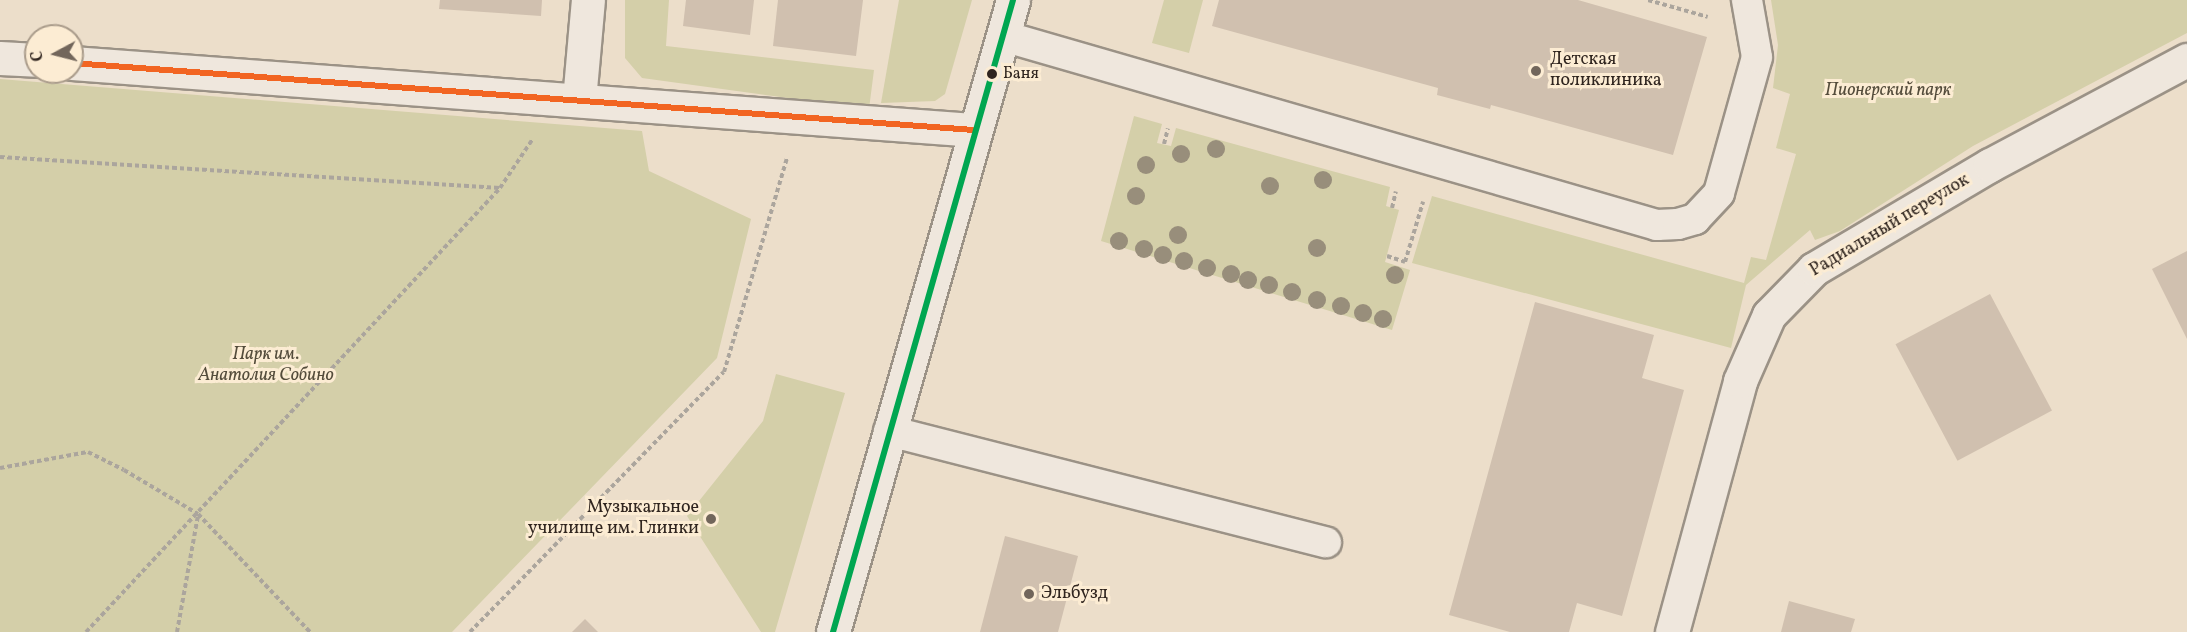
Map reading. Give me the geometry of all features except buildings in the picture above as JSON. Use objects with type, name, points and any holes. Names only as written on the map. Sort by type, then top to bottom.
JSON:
[{"type":"street","points":[[564,98],[588,0]]},
{"type":"street","points":[[833,632],[973,130],[1013,0]]},
{"type":"street","points":[[0,58],[24,59]]},
{"type":"street","name":"Радиальный переулок","points":[[1671,632],[1740,381],[1769,315],[1814,269],[1990,165],[2187,60]]},
{"type":"street","points":[[84,64],[973,130]]},
{"type":"lane","points":[[1003,36],[1657,225],[1678,224],[1695,219],[1719,193],[1757,57],[1747,0]]},
{"type":"lane","points":[[889,431],[1326,542]]},
{"type":"path","points":[[1648,0],[1713,18]]},
{"type":"path","points":[[86,632],[500,188],[544,123],[564,98]]},
{"type":"path","points":[[470,632],[724,372],[798,117]]},
{"type":"path","points":[[1164,144],[1171,117]]},
{"type":"path","points":[[0,157],[500,188]]},
{"type":"path","points":[[1387,256],[1405,262],[1422,202],[1430,204]]},
{"type":"path","points":[[0,468],[88,452],[198,514],[310,632]]},
{"type":"path","points":[[177,632],[198,514]]},
{"type":"green space","points":[[625,0],[669,0],[666,46],[874,70],[869,109],[642,78],[625,58]]},
{"type":"green space","points":[[899,0],[972,0],[945,94],[935,101],[881,103]]},
{"type":"green space","points":[[1164,0],[1203,0],[1189,53],[1152,43]]},
{"type":"green space","name":"Пионерский парк","points":[[1771,0],[2187,0],[2187,33],[1973,146],[1840,231],[1815,240],[1810,230],[1746,285],[1731,348],[1412,263],[1432,196],[1744,283],[1751,257],[1766,260],[1796,154],[1776,148],[1790,94],[1773,88],[1778,45]]},
{"type":"green space","name":"Парк им. Анатолия Собино","points":[[0,79],[24,81],[24,84],[62,84],[642,131],[649,171],[751,219],[717,358],[452,632],[0,632]]},
{"type":"green space","points":[[1134,116],[1162,124],[1157,143],[1171,146],[1176,128],[1390,187],[1386,206],[1399,210],[1385,262],[1410,270],[1392,330],[1101,241]]},
{"type":"green space","points":[[776,374],[845,393],[775,632],[761,632],[687,516],[763,421]]},
{"type":"transit line","points":[[833,632],[1013,0]]},
{"type":"transit line","points":[[84,64],[973,130]]},
{"type":"place","name":"Детская поликлиника","points":[[1536,71]]},
{"type":"place","name":"Баня","points":[[992,74]]},
{"type":"place","name":"Музыкальное училище им. Глинки","points":[[711,519]]},
{"type":"place","name":"Эльбузд","points":[[1029,594]]}]
